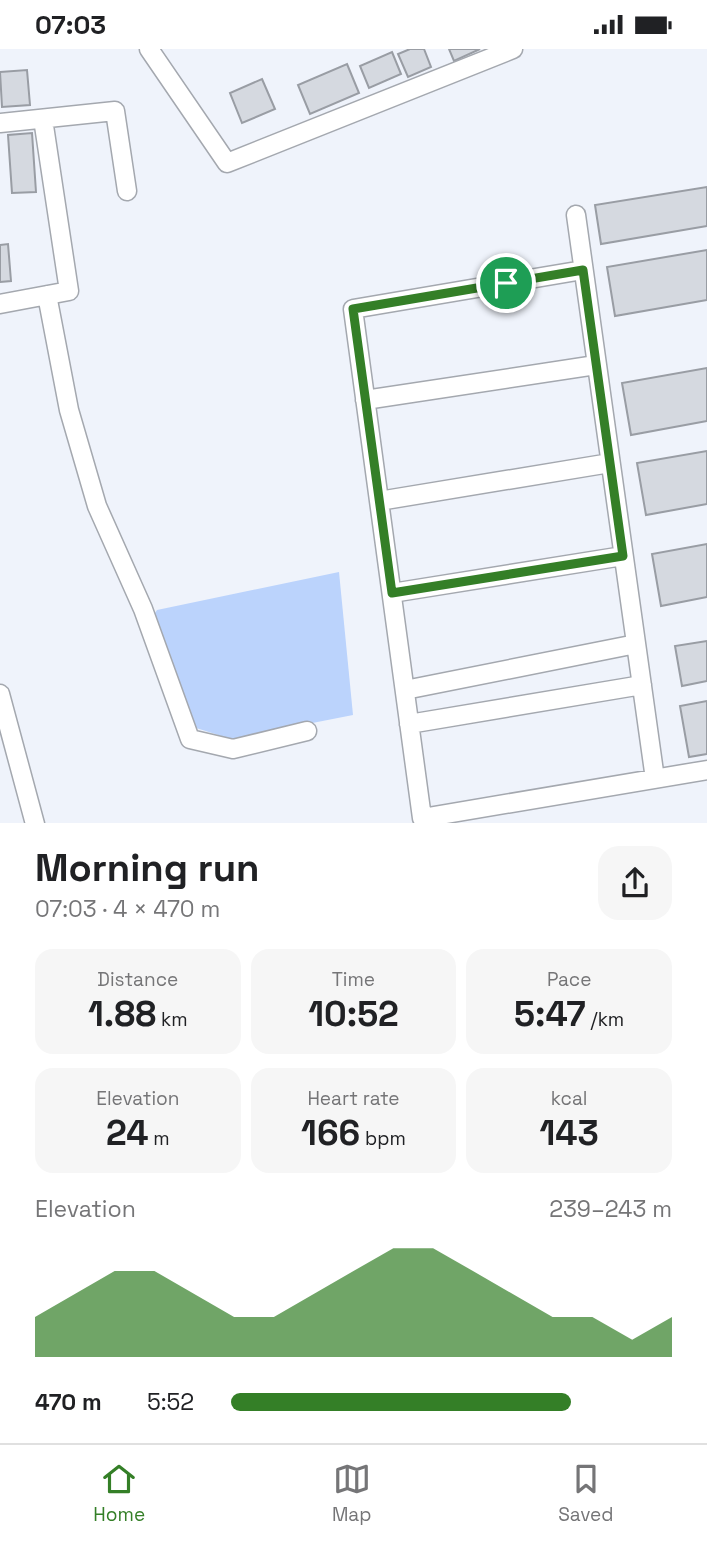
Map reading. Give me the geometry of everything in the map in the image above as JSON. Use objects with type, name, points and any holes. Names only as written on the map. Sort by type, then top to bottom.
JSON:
[{"type":"street","points":[[149,49],[228,163],[513,49]]},
{"type":"street","points":[[0,123],[115,111],[127,191]]},
{"type":"street","points":[[0,305],[69,291],[43,119]]},
{"type":"street","points":[[576,215],[655,779]]},
{"type":"street","points":[[583,270],[353,309],[422,818],[707,770]]},
{"type":"street","points":[[47,295],[69,410],[97,506],[143,609],[190,739],[233,749],[307,731]]},
{"type":"street","points":[[365,400],[596,365]]},
{"type":"street","points":[[379,501],[610,463]]},
{"type":"street","points":[[392,593],[623,556]]},
{"type":"street","points":[[405,690],[636,644]]},
{"type":"street","points":[[409,724],[642,685]]},
{"type":"street","points":[[0,694],[4,721],[36,823]]},
{"type":"shaded area","points":[[339,572],[353,715],[231,739],[193,727],[153,616],[157,610]]},
{"type":"building","points":[[410,49],[424,49],[431,67],[408,77],[398,54]]},
{"type":"building","points":[[449,49],[480,49],[454,61]]},
{"type":"building","points":[[392,52],[401,74],[369,88],[360,66]]},
{"type":"building","points":[[347,64],[359,93],[310,114],[298,85]]},
{"type":"building","points":[[27,70],[30,105],[2,107],[0,72]]},
{"type":"building","points":[[262,79],[275,109],[242,123],[230,93]]},
{"type":"building","points":[[32,133],[36,192],[12,193],[8,135]]},
{"type":"building","points":[[707,187],[707,226],[601,244],[595,205]]},
{"type":"building","points":[[8,244],[11,281],[0,282],[0,245]]},
{"type":"building","points":[[707,250],[707,300],[615,316],[607,267]]},
{"type":"building","points":[[707,368],[707,421],[631,435],[622,383]]},
{"type":"building","points":[[707,451],[707,504],[646,515],[637,463]]},
{"type":"building","points":[[707,544],[707,597],[661,606],[652,554]]},
{"type":"building","points":[[707,641],[707,681],[682,686],[675,646]]},
{"type":"building","points":[[707,701],[707,754],[689,757],[680,706]]},
{"type":"route","points":[[583,270],[623,556],[392,593],[353,309],[506,283],[583,270]]}]
